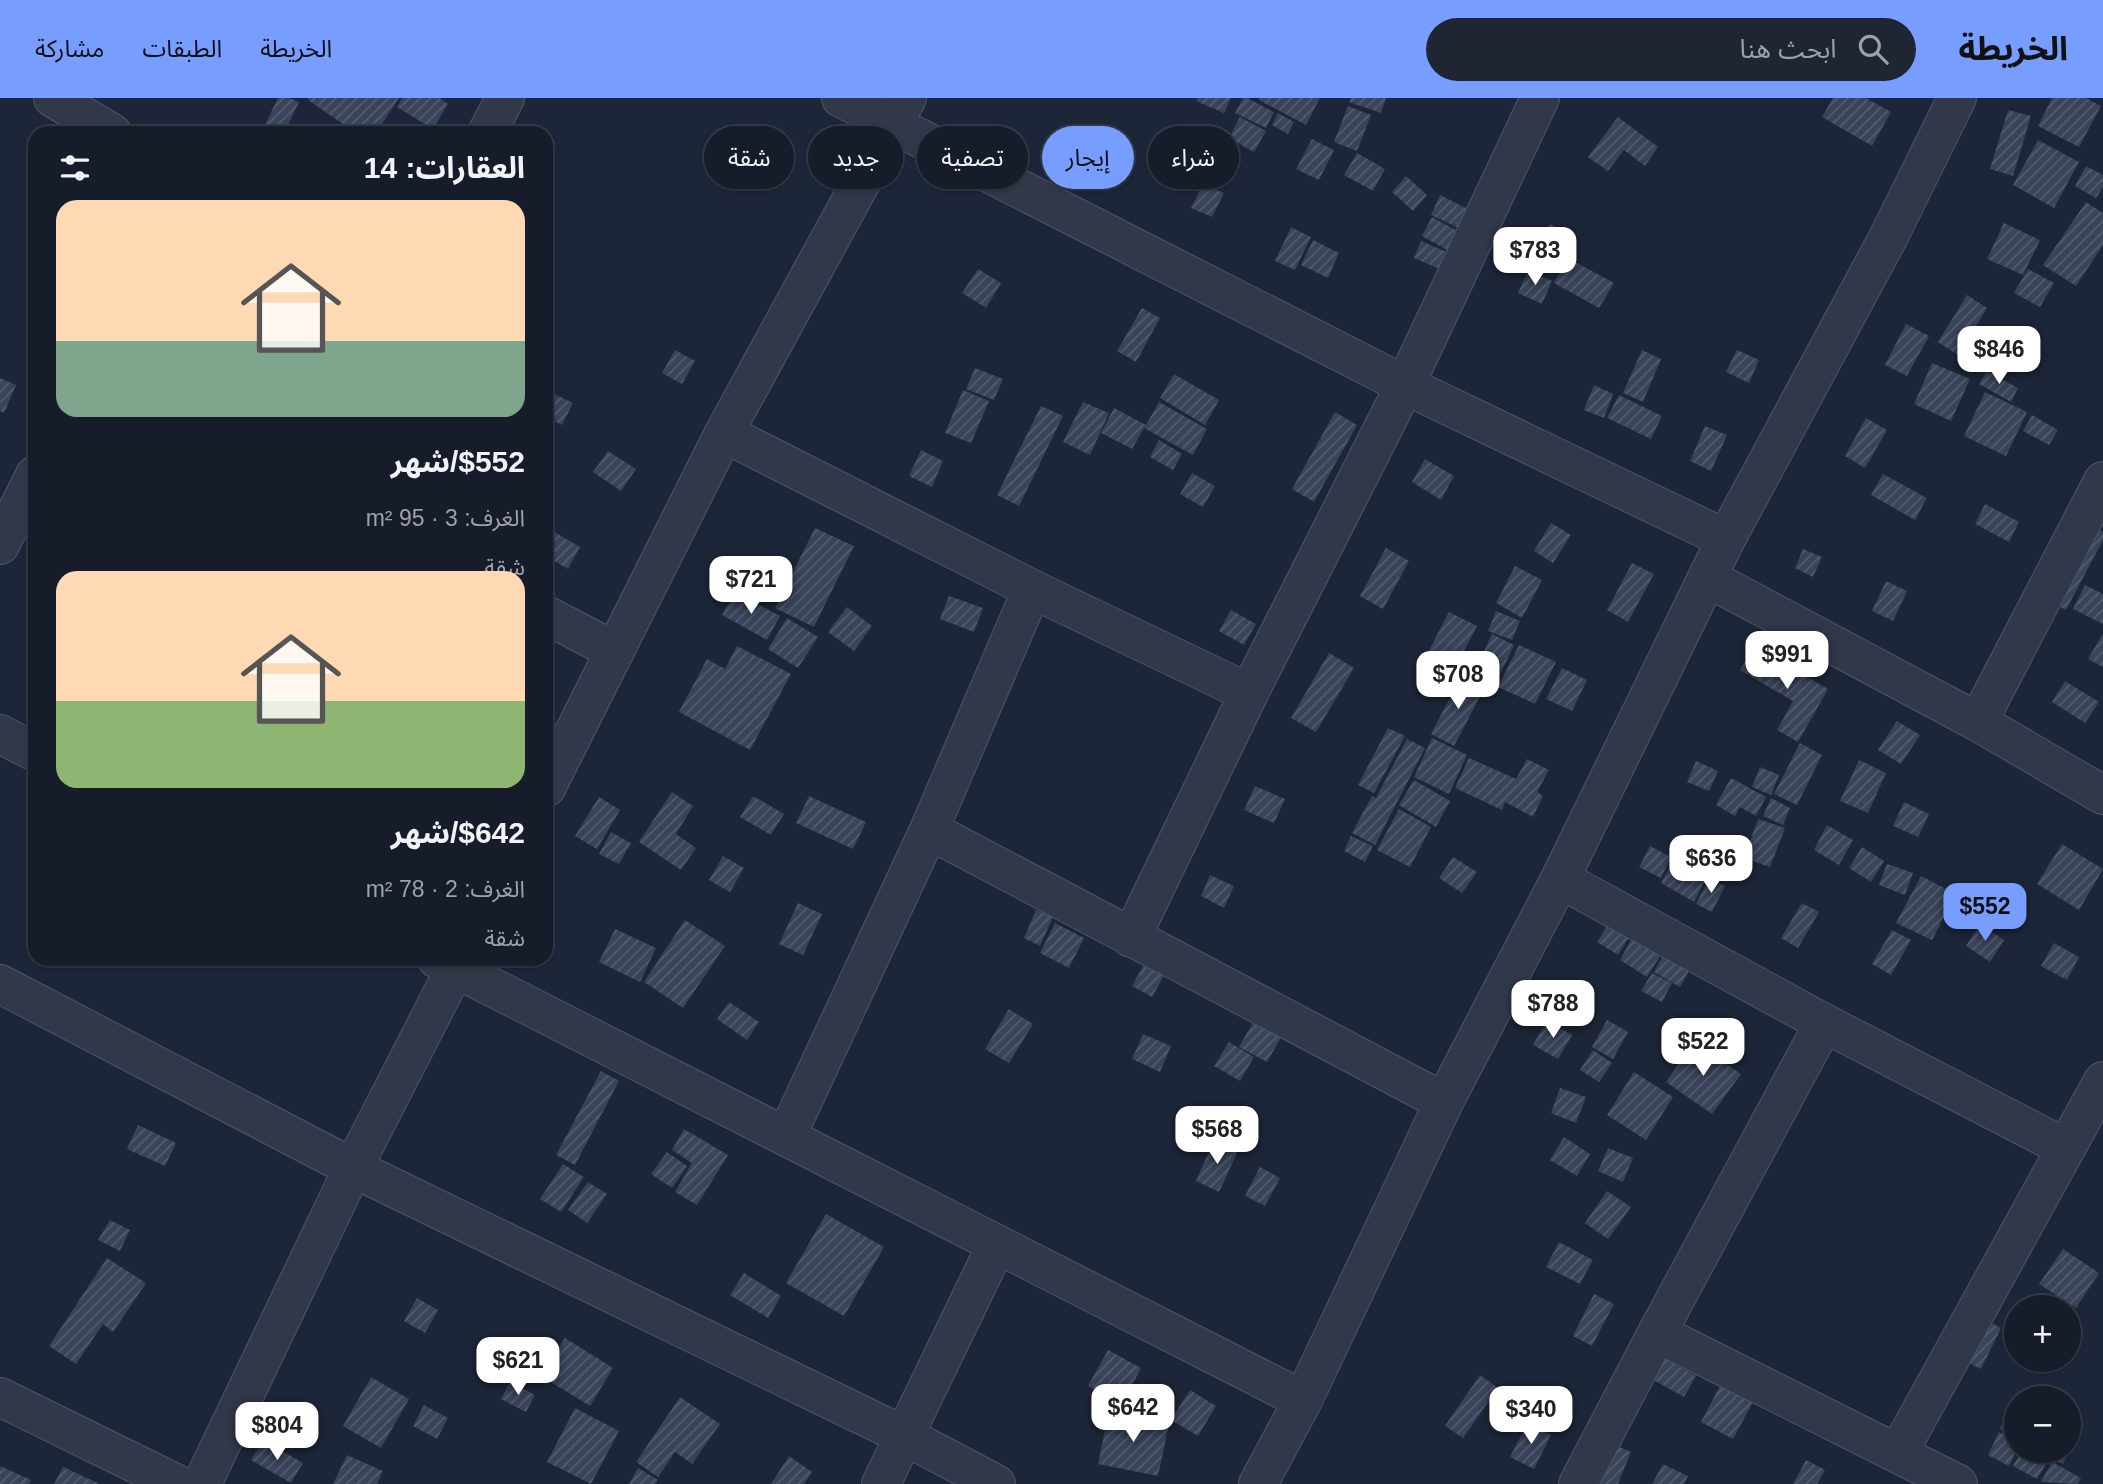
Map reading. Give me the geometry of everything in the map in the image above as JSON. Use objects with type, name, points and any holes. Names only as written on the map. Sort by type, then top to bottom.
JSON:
[{"type":"street","points":[[52,98],[100,126]]},
{"type":"street","points":[[491,126],[505,98]]},
{"type":"street","points":[[841,98],[900,111],[1405,385],[1726,539]]},
{"type":"street","points":[[1131,938],[1250,693],[1405,385],[1540,98]]},
{"type":"street","points":[[1258,1484],[1303,1400],[1444,1102],[1560,879],[1726,539],[1889,236],[1957,98]]},
{"type":"street","points":[[553,774],[724,433],[900,111]]},
{"type":"street","points":[[724,433],[1032,589],[1250,693]]},
{"type":"street","points":[[1978,722],[2103,481]]},
{"type":"street","points":[[0,545],[28,489]]},
{"type":"street","points":[[1708,578],[1978,722],[2103,795]]},
{"type":"street","points":[[786,1137],[929,830],[1032,589]]},
{"type":"street","points":[[553,619],[615,651]]},
{"type":"street","points":[[0,734],[28,748]]},
{"type":"street","points":[[929,830],[1444,1102]]},
{"type":"street","points":[[1560,879],[1824,1023],[2066,1148]]},
{"type":"street","points":[[202,1484],[449,966]]},
{"type":"street","points":[[459,966],[786,1137],[1303,1400]]},
{"type":"street","points":[[0,984],[353,1168],[905,1436],[996,1484]]},
{"type":"street","points":[[1578,1484],[1824,1023]]},
{"type":"street","points":[[1898,1453],[2103,1081]]},
{"type":"street","points":[[881,1484],[998,1244]]},
{"type":"street","points":[[1657,1332],[1958,1484]]},
{"type":"street","points":[[0,1397],[177,1484]]},
{"type":"building","points":[[278,98],[299,102],[287,126],[264,126]]},
{"type":"building","points":[[399,98],[381,126],[346,126],[308,100]]},
{"type":"building","points":[[402,98],[439,98],[448,104],[435,126],[428,126],[397,107]]},
{"type":"building","points":[[1198,98],[1231,98],[1224,113],[1196,101]]},
{"type":"building","points":[[1243,98],[1274,112],[1266,128],[1235,113]]},
{"type":"building","points":[[1320,98],[1306,125],[1259,100]]},
{"type":"building","points":[[1351,98],[1386,98],[1381,113],[1349,102]]},
{"type":"building","points":[[1833,98],[1866,98],[1891,112],[1872,146],[1822,117]]},
{"type":"building","points":[[2052,98],[2086,98],[2101,106],[2079,147],[2038,126]]},
{"type":"building","points":[[1348,106],[1371,115],[1357,151],[1334,142]]},
{"type":"building","points":[[2008,110],[2031,116],[2013,176],[1990,169]]},
{"type":"building","points":[[1278,113],[1294,122],[1288,134],[1272,125]]},
{"type":"building","points":[[1240,117],[1266,131],[1254,152],[1239,144],[1239,126],[1235,126]]},
{"type":"building","points":[[1618,117],[1658,147],[1645,166],[1624,150],[1608,171],[1588,157]]},
{"type":"building","points":[[1312,139],[1334,150],[1319,180],[1296,169]]},
{"type":"building","points":[[2038,140],[2079,162],[2054,208],[2013,185]]},
{"type":"building","points":[[1357,153],[1385,169],[1373,191],[1344,175]]},
{"type":"building","points":[[2086,166],[2103,175],[2103,187],[2096,198],[2075,186]]},
{"type":"building","points":[[1406,176],[1427,195],[1413,211],[1392,192]]},
{"type":"building","points":[[1200,189],[1215,189],[1224,193],[1212,217],[1191,208]]},
{"type":"building","points":[[1440,195],[1468,209],[1459,228],[1431,215]]},
{"type":"building","points":[[2086,202],[2103,213],[2103,245],[2076,286],[2043,265]]},
{"type":"building","points":[[1432,217],[1459,232],[1449,251],[1422,236]]},
{"type":"building","points":[[2004,223],[2040,240],[2023,275],[1987,259]]},
{"type":"building","points":[[1550,224],[1571,238],[1558,256],[1537,242]]},
{"type":"building","points":[[1291,227],[1311,237],[1295,270],[1275,261]]},
{"type":"building","points":[[1313,240],[1339,253],[1328,278],[1301,265]]},
{"type":"building","points":[[1421,241],[1449,253],[1442,270],[1414,258]]},
{"type":"building","points":[[1568,258],[1614,283],[1599,308],[1554,283]]},
{"type":"building","points":[[978,269],[1001,283],[986,308],[962,293]]},
{"type":"building","points":[[2028,269],[2054,283],[2040,307],[2014,293]]},
{"type":"building","points":[[1528,271],[1552,281],[1542,304],[1518,293]]},
{"type":"building","points":[[1967,295],[1987,308],[1958,355],[1938,342]]},
{"type":"building","points":[[1142,308],[1160,318],[1136,362],[1117,351]]},
{"type":"building","points":[[1906,324],[1929,336],[1907,376],[1885,365]]},
{"type":"building","points":[[675,350],[695,361],[682,384],[662,373]]},
{"type":"building","points":[[1642,350],[1661,359],[1643,402],[1623,393]]},
{"type":"building","points":[[1737,350],[1759,360],[1749,383],[1726,372]]},
{"type":"building","points":[[1932,363],[1970,379],[1951,421],[1914,404]]},
{"type":"building","points":[[975,368],[1003,379],[994,400],[966,389]]},
{"type":"building","points":[[1987,371],[2018,388],[2011,402],[1979,384]]},
{"type":"building","points":[[1174,374],[1219,400],[1205,425],[1160,398]]},
{"type":"building","points":[[0,378],[16,385],[4,413],[0,411]]},
{"type":"building","points":[[1594,385],[1613,394],[1604,418],[1584,410]]},
{"type":"building","points":[[963,390],[989,401],[971,443],[945,433]]},
{"type":"building","points":[[1985,392],[2027,412],[2006,456],[1964,436]]},
{"type":"building","points":[[553,393],[573,403],[562,425],[553,420]]},
{"type":"building","points":[[1619,395],[1662,416],[1651,439],[1607,418]]},
{"type":"building","points":[[1083,402],[1109,413],[1090,455],[1063,442]]},
{"type":"building","points":[[1159,402],[1207,429],[1193,455],[1144,428],[1132,449],[1101,433],[1114,408],[1146,425]]},
{"type":"building","points":[[1041,406],[1063,416],[1019,506],[997,495]]},
{"type":"building","points":[[1335,412],[1357,425],[1314,502],[1292,489]]},
{"type":"building","points":[[2032,415],[2058,430],[2049,445],[2023,431]]},
{"type":"building","points":[[1866,418],[1887,430],[1865,468],[1845,456]]},
{"type":"building","points":[[1705,426],[1727,435],[1711,471],[1690,461]]},
{"type":"building","points":[[1159,440],[1182,454],[1173,470],[1150,457]]},
{"type":"building","points":[[921,450],[943,461],[932,487],[909,476]]},
{"type":"building","points":[[608,451],[636,469],[621,491],[593,472]]},
{"type":"building","points":[[1425,459],[1454,476],[1441,500],[1412,482]]},
{"type":"building","points":[[1192,473],[1215,486],[1203,507],[1180,494]]},
{"type":"building","points":[[1883,474],[1927,498],[1915,520],[1871,495]]},
{"type":"building","points":[[1985,504],[2019,522],[2009,542],[1975,524]]},
{"type":"building","points":[[1551,523],[1571,535],[1553,563],[1534,551]]},
{"type":"building","points":[[2086,523],[2103,532],[2103,540],[2066,610],[2046,599]]},
{"type":"building","points":[[815,528],[854,546],[814,627],[775,608]]},
{"type":"building","points":[[553,531],[580,547],[568,569],[553,560]]},
{"type":"building","points":[[1386,548],[1409,561],[1383,609],[1360,596]]},
{"type":"building","points":[[1803,549],[1822,557],[1813,577],[1795,568]]},
{"type":"building","points":[[1632,563],[1654,574],[1628,622],[1607,610]]},
{"type":"building","points":[[1515,566],[1542,580],[1522,618],[1496,603]]},
{"type":"building","points":[[1886,581],[1907,591],[1893,621],[1872,611]]},
{"type":"building","points":[[2085,585],[2103,594],[2103,624],[2073,609]]},
{"type":"building","points":[[735,592],[780,616],[767,640],[722,615]]},
{"type":"building","points":[[949,596],[983,608],[974,632],[940,619]]},
{"type":"building","points":[[847,607],[872,626],[854,651],[828,632]]},
{"type":"building","points":[[1231,610],[1256,624],[1244,645],[1219,631]]},
{"type":"building","points":[[1496,611],[1520,621],[1512,640],[1488,631]]},
{"type":"building","points":[[1449,612],[1477,626],[1454,670],[1426,656]]},
{"type":"building","points":[[787,618],[818,637],[798,668],[768,649]]},
{"type":"building","points":[[2103,633],[2103,667],[2088,659]]},
{"type":"building","points":[[1492,634],[1514,645],[1495,685],[1473,675]]},
{"type":"building","points":[[1519,645],[1556,662],[1535,704],[1498,687]]},
{"type":"building","points":[[737,646],[791,674],[750,750],[679,712],[707,659],[725,669]]},
{"type":"building","points":[[1754,647],[1828,689],[1798,742],[1777,730],[1793,701],[1740,670]]},
{"type":"building","points":[[1329,653],[1354,668],[1316,732],[1291,718]]},
{"type":"building","points":[[1562,668],[1587,680],[1572,711],[1546,699]]},
{"type":"building","points":[[1462,675],[1485,687],[1454,746],[1431,734]]},
{"type":"building","points":[[2065,681],[2099,702],[2085,723],[2052,702]]},
{"type":"building","points":[[1897,721],[1920,735],[1901,764],[1878,750]]},
{"type":"building","points":[[1388,728],[1405,736],[1374,793],[1358,785]]},
{"type":"building","points":[[1432,738],[1467,755],[1449,794],[1414,777]]},
{"type":"building","points":[[1407,739],[1425,748],[1375,845],[1352,833],[1372,796],[1376,798]]},
{"type":"building","points":[[1800,743],[1822,755],[1797,805],[1774,794]]},
{"type":"building","points":[[1469,758],[1516,779],[1527,759],[1549,770],[1537,792],[1543,796],[1533,817],[1505,802],[1502,810],[1455,788]]},
{"type":"building","points":[[1859,760],[1886,773],[1868,813],[1840,801]]},
{"type":"building","points":[[1696,761],[1718,771],[1709,791],[1687,782]]},
{"type":"building","points":[[1760,767],[1779,775],[1771,795],[1752,787]]},
{"type":"building","points":[[1731,778],[1766,797],[1756,816],[1740,807],[1735,816],[1716,805]]},
{"type":"building","points":[[1414,780],[1450,801],[1436,827],[1399,805]]},
{"type":"building","points":[[1255,786],[1285,799],[1274,823],[1244,810]]},
{"type":"building","points":[[672,792],[693,806],[676,834],[696,848],[681,870],[639,842]]},
{"type":"building","points":[[753,796],[784,814],[771,835],[740,817]]},
{"type":"building","points":[[809,796],[866,822],[853,849],[796,823]]},
{"type":"building","points":[[599,797],[620,810],[597,849],[575,836]]},
{"type":"building","points":[[1771,798],[1790,808],[1783,825],[1763,816]]},
{"type":"building","points":[[1904,802],[1929,814],[1918,837],[1893,826]]},
{"type":"building","points":[[1399,809],[1431,827],[1410,867],[1377,850]]},
{"type":"building","points":[[1758,819],[1785,828],[1770,867],[1744,858]]},
{"type":"building","points":[[1827,825],[1853,840],[1839,865],[1814,850]]},
{"type":"building","points":[[611,832],[631,843],[619,864],[599,854]]},
{"type":"building","points":[[1351,836],[1373,846],[1365,862],[1344,851]]},
{"type":"building","points":[[2062,844],[2103,869],[2079,910],[2037,884]]},
{"type":"building","points":[[1650,846],[1671,857],[1661,878],[1639,867]]},
{"type":"building","points":[[1862,847],[1884,861],[1871,882],[1849,868]]},
{"type":"building","points":[[723,856],[744,868],[730,892],[709,880]]},
{"type":"building","points":[[1453,857],[1477,872],[1462,893],[1439,878]]},
{"type":"building","points":[[1675,857],[1708,875],[1694,902],[1661,883]]},
{"type":"building","points":[[1887,864],[1913,873],[1905,895],[1879,885]]},
{"type":"building","points":[[1210,875],[1234,886],[1224,908],[1201,896]]},
{"type":"building","points":[[1921,876],[1956,894],[1932,940],[1896,923]]},
{"type":"building","points":[[1709,879],[1725,886],[1712,912],[1696,904]]},
{"type":"building","points":[[798,903],[822,914],[803,955],[779,944]]},
{"type":"building","points":[[1802,903],[1819,912],[1798,948],[1781,938]]},
{"type":"building","points":[[1036,910],[1053,917],[1040,946],[1024,938]]},
{"type":"building","points":[[685,920],[725,946],[683,1008],[644,982]]},
{"type":"building","points":[[1611,920],[1632,932],[1618,955],[1597,942]]},
{"type":"building","points":[[1055,923],[1084,938],[1069,968],[1040,953]]},
{"type":"building","points":[[1980,924],[2004,940],[1990,962],[1966,946]]},
{"type":"building","points":[[615,929],[656,948],[640,982],[599,962]]},
{"type":"building","points":[[1637,929],[1666,946],[1647,977],[1620,960]]},
{"type":"building","points":[[1892,930],[1911,940],[1891,975],[1872,964]]},
{"type":"building","points":[[2054,943],[2079,957],[2067,980],[2041,966]]},
{"type":"building","points":[[1668,947],[1694,962],[1680,987],[1654,972]]},
{"type":"building","points":[[1146,961],[1166,972],[1152,997],[1132,986]]},
{"type":"building","points":[[1652,973],[1672,983],[1662,1002],[1641,991]]},
{"type":"building","points":[[729,1002],[759,1022],[747,1040],[717,1019]]},
{"type":"building","points":[[1009,1009],[1033,1024],[1009,1063],[985,1049]]},
{"type":"building","points":[[1255,1019],[1283,1034],[1267,1062],[1239,1047]]},
{"type":"building","points":[[1607,1020],[1628,1032],[1613,1059],[1592,1047]]},
{"type":"building","points":[[1547,1021],[1572,1035],[1558,1059],[1533,1045]]},
{"type":"building","points":[[1143,1034],[1171,1046],[1160,1072],[1132,1059]]},
{"type":"building","points":[[1229,1042],[1254,1057],[1240,1081],[1214,1066]]},
{"type":"building","points":[[1694,1042],[1741,1074],[1712,1114],[1666,1082]]},
{"type":"building","points":[[1593,1050],[1612,1063],[1599,1082],[1580,1070]]},
{"type":"building","points":[[601,1071],[619,1081],[575,1165],[556,1155]]},
{"type":"building","points":[[1634,1072],[1673,1097],[1646,1140],[1607,1115]]},
{"type":"building","points":[[1560,1088],[1586,1097],[1576,1123],[1551,1113]]},
{"type":"building","points":[[138,1125],[176,1143],[165,1166],[127,1149]]},
{"type":"building","points":[[684,1129],[728,1155],[697,1205],[675,1192],[692,1163],[672,1150]]},
{"type":"building","points":[[1564,1137],[1590,1154],[1577,1176],[1550,1160]]},
{"type":"building","points":[[1214,1140],[1238,1151],[1219,1192],[1196,1181]]},
{"type":"building","points":[[1608,1148],[1633,1158],[1623,1182],[1598,1171]]},
{"type":"building","points":[[667,1152],[687,1166],[672,1188],[651,1174]]},
{"type":"building","points":[[563,1164],[584,1177],[561,1212],[540,1199]]},
{"type":"building","points":[[1260,1167],[1280,1178],[1265,1206],[1245,1196]]},
{"type":"building","points":[[588,1182],[607,1194],[587,1223],[568,1210]]},
{"type":"building","points":[[1607,1191],[1631,1207],[1608,1239],[1585,1223]]},
{"type":"building","points":[[826,1214],[884,1247],[844,1316],[786,1283]]},
{"type":"building","points":[[110,1220],[130,1230],[120,1251],[98,1240]]},
{"type":"building","points":[[1559,1242],[1593,1260],[1580,1284],[1546,1267]]},
{"type":"building","points":[[2063,1249],[2099,1273],[2081,1300],[2081,1295],[2056,1295],[2039,1284]]},
{"type":"building","points":[[107,1258],[146,1283],[113,1332],[103,1324],[76,1364],[49,1346]]},
{"type":"building","points":[[744,1273],[781,1296],[768,1318],[730,1295]]},
{"type":"building","points":[[1594,1294],[1614,1304],[1592,1346],[1573,1336]]},
{"type":"building","points":[[417,1298],[438,1310],[425,1333],[404,1321]]},
{"type":"building","points":[[1982,1318],[2001,1328],[1981,1369],[1961,1360]]},
{"type":"building","points":[[565,1338],[613,1368],[590,1406],[541,1376]]},
{"type":"building","points":[[1108,1350],[1141,1368],[1122,1404],[1088,1386]]},
{"type":"building","points":[[1662,1357],[1696,1376],[1684,1397],[1650,1378]]},
{"type":"building","points":[[1480,1375],[1498,1388],[1463,1438],[1445,1426]]},
{"type":"building","points":[[371,1377],[409,1399],[381,1448],[343,1426]]},
{"type":"building","points":[[510,1382],[535,1395],[526,1412],[501,1399]]},
{"type":"building","points":[[1721,1384],[1753,1402],[1733,1439],[1701,1422]]},
{"type":"building","points":[[1190,1390],[1216,1406],[1198,1436],[1171,1420]]},
{"type":"building","points":[[680,1397],[720,1424],[692,1464],[675,1452],[658,1477],[636,1462]]},
{"type":"building","points":[[424,1405],[448,1418],[437,1439],[413,1426]]},
{"type":"building","points":[[575,1408],[619,1431],[591,1484],[547,1462]]},
{"type":"building","points":[[1109,1411],[1169,1424],[1158,1476],[1098,1464]]},
{"type":"building","points":[[1528,1422],[1551,1435],[1534,1469],[1510,1457]]},
{"type":"building","points":[[1999,1432],[2004,1435],[2004,1463],[2010,1463],[2009,1466],[1988,1455]]},
{"type":"building","points":[[263,1440],[303,1463],[291,1483],[251,1460]]},
{"type":"building","points":[[1610,1443],[1631,1452],[1618,1484],[1594,1484]]},
{"type":"building","points":[[347,1455],[383,1471],[377,1484],[333,1484]]},
{"type":"building","points":[[789,1456],[812,1472],[804,1484],[771,1484]]},
{"type":"building","points":[[1806,1460],[1825,1470],[1817,1484],[1793,1484]]},
{"type":"building","points":[[2015,1463],[2046,1463],[2037,1479],[2013,1466]]},
{"type":"building","points":[[2051,1463],[2081,1478],[2078,1484],[2041,1482]]},
{"type":"building","points":[[1663,1464],[1688,1476],[1684,1484],[1652,1484]]},
{"type":"building","points":[[0,1466],[31,1480],[29,1484],[0,1484]]},
{"type":"building","points":[[63,1467],[100,1484],[54,1484]]},
{"type":"building","points":[[638,1468],[658,1480],[655,1484],[629,1484]]}]
